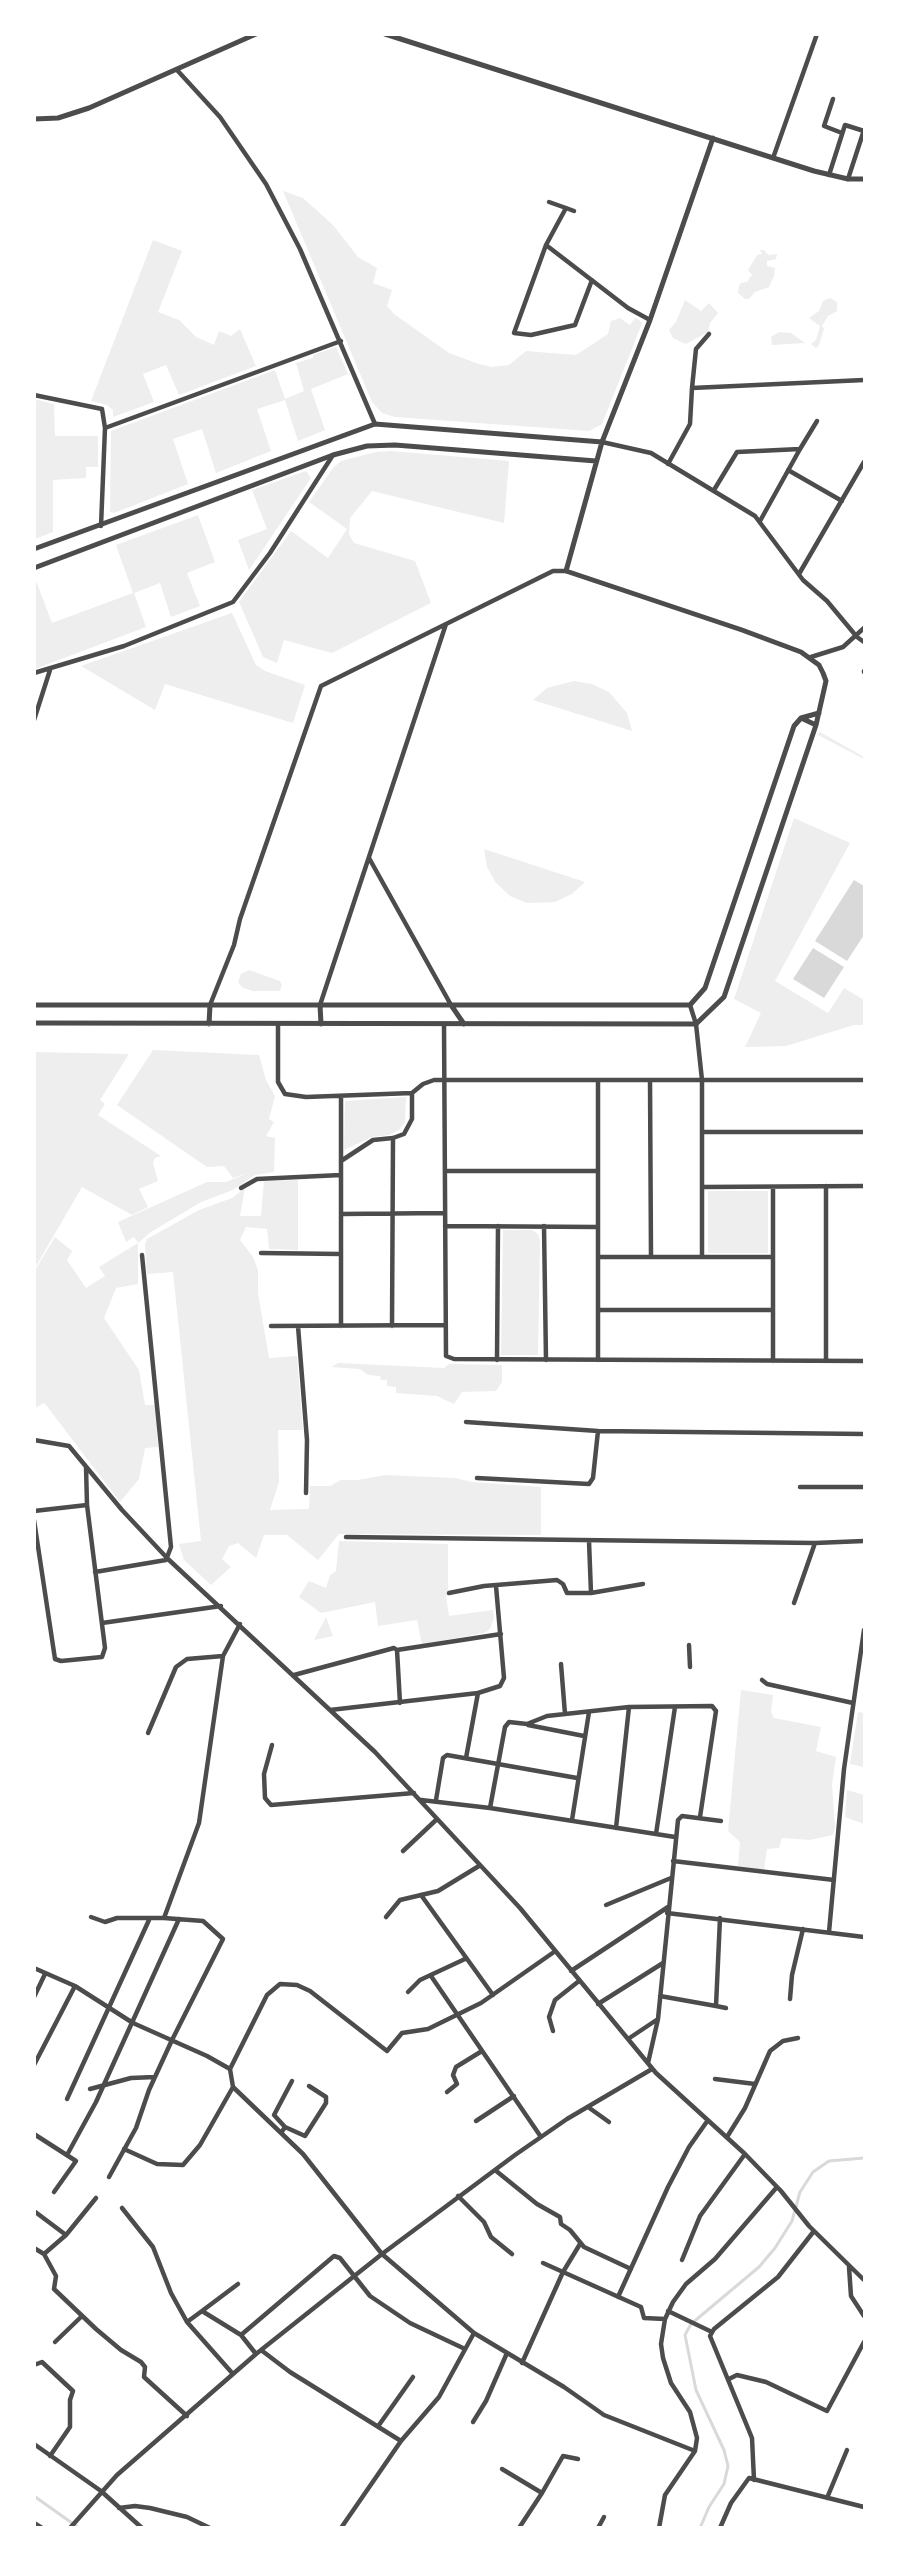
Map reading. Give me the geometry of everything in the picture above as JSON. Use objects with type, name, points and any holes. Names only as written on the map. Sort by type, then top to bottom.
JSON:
[{"type":"street","points":[[34,119],[58,118],[89,108],[256,34]]},
{"type":"street","points":[[385,34],[829,175],[848,179],[864,179]]},
{"type":"street","points":[[773,158],[817,34]]},
{"type":"street","points":[[177,70],[220,117],[266,184],[300,249],[375,424]]},
{"type":"street","points":[[833,99],[824,126],[842,133]]},
{"type":"street","points":[[829,175],[845,125],[864,130],[848,179]]},
{"type":"street","points":[[566,572],[602,442],[650,320],[713,138]]},
{"type":"street","points":[[549,202],[574,211]]},
{"type":"street","points":[[566,208],[546,245],[514,333],[531,335],[574,325],[592,280]]},
{"type":"street","points":[[546,245],[629,308],[650,320]]},
{"type":"street","points":[[668,464],[690,424],[696,349],[709,334]]},
{"type":"street","points":[[105,428],[341,341]]},
{"type":"street","points":[[692,388],[864,380]]},
{"type":"street","points":[[34,395],[102,409],[105,428],[101,526]]},
{"type":"street","points":[[759,521],[817,421]]},
{"type":"street","points":[[34,549],[375,424],[602,442],[651,453],[714,490],[759,521],[800,574],[864,642]]},
{"type":"street","points":[[34,568],[351,449],[382,445],[596,461]]},
{"type":"street","points":[[714,490],[737,452],[800,449]]},
{"type":"street","points":[[34,673],[124,646],[233,602],[270,553],[333,455]]},
{"type":"street","points":[[800,574],[864,462]]},
{"type":"street","points":[[788,470],[842,501]]},
{"type":"street","points":[[34,1023],[209,1024],[696,1024],[712,1011],[727,991],[816,725],[826,681],[819,665],[811,657],[742,630],[566,572],[554,572],[321,686],[240,919],[234,945],[210,1005],[209,1024]]},
{"type":"street","points":[[321,1024],[320,1005],[446,624]]},
{"type":"street","points":[[811,657],[843,647],[857,637],[864,628]]},
{"type":"street","points":[[34,720],[50,670]]},
{"type":"street","points":[[34,1005],[690,1005],[705,988],[794,726],[801,718],[819,713]]},
{"type":"street","points":[[801,718],[816,725]]},
{"type":"street","points":[[369,858],[451,1005],[464,1024]]},
{"type":"street","points":[[690,1005],[696,1024],[702,1080],[702,1257]]},
{"type":"street","points":[[278,1024],[278,1082],[280,1089],[292,1096],[412,1093],[429,1081],[864,1080]]},
{"type":"street","points":[[444,1024],[444,1353],[448,1358],[864,1361]]},
{"type":"street","points":[[650,1080],[651,1257]]},
{"type":"street","points":[[598,1081],[598,1360]]},
{"type":"street","points":[[341,1161],[373,1140],[393,1138],[404,1134],[411,1125],[412,1093]]},
{"type":"street","points":[[341,1096],[341,1326]]},
{"type":"street","points":[[702,1132],[864,1132]]},
{"type":"street","points":[[392,1326],[393,1138]]},
{"type":"street","points":[[445,1171],[598,1171]]},
{"type":"street","points":[[241,1188],[253,1180],[341,1175]]},
{"type":"street","points":[[773,1186],[773,1361]]},
{"type":"street","points":[[826,1186],[826,1361]]},
{"type":"street","points":[[702,1187],[864,1186]]},
{"type":"street","points":[[341,1214],[445,1212]]},
{"type":"street","points":[[445,1226],[598,1227]]},
{"type":"street","points":[[497,1360],[498,1226]]},
{"type":"street","points":[[544,1226],[546,1360]]},
{"type":"street","points":[[261,1253],[340,1254]]},
{"type":"street","points":[[142,1255],[172,1538],[168,1559]]},
{"type":"street","points":[[598,1257],[772,1257]]},
{"type":"street","points":[[598,1310],[773,1310]]},
{"type":"street","points":[[272,1326],[445,1325]]},
{"type":"street","points":[[298,1326],[307,1438],[306,1493]]},
{"type":"street","points":[[466,1422],[598,1431],[864,1434]]},
{"type":"street","points":[[477,1478],[589,1484],[593,1478],[598,1431]]},
{"type":"street","points":[[34,1440],[69,1446],[122,1510],[168,1559],[294,1675],[421,1800],[436,1820],[520,1908],[652,2069],[745,2154],[779,2189],[814,2231],[864,2280]]},
{"type":"street","points":[[34,1520],[55,1659],[61,1661],[100,1658],[105,1655],[87,1504],[86,1467]]},
{"type":"street","points":[[800,1487],[864,1487]]},
{"type":"street","points":[[34,1511],[87,1504]]},
{"type":"street","points":[[346,1537],[815,1543],[864,1540]]},
{"type":"street","points":[[589,1540],[591,1593]]},
{"type":"street","points":[[794,1603],[815,1543]]},
{"type":"street","points":[[95,1572],[168,1559]]},
{"type":"street","points":[[449,1593],[557,1580],[563,1584],[567,1593],[591,1593],[643,1584]]},
{"type":"street","points":[[330,1710],[478,1693],[503,1684],[505,1675],[496,1586]]},
{"type":"street","points":[[102,1623],[221,1606]]},
{"type":"street","points":[[164,1918],[202,1809],[224,1656],[240,1624]]},
{"type":"street","points":[[829,1932],[853,1703],[864,1630]]},
{"type":"street","points":[[294,1675],[397,1650],[501,1634]]},
{"type":"street","points":[[689,1645],[690,1667]]},
{"type":"street","points":[[397,1650],[400,1703]]},
{"type":"street","points":[[148,1732],[176,1667],[187,1659],[224,1656]]},
{"type":"street","points":[[561,1664],[564,1714]]},
{"type":"street","points":[[762,1680],[767,1684],[853,1703]]},
{"type":"street","points":[[466,1758],[478,1693]]},
{"type":"street","points":[[526,1725],[547,1716],[630,1707],[712,1706],[716,1710],[700,1817]]},
{"type":"street","points":[[616,1828],[630,1707]]},
{"type":"street","points":[[656,1834],[675,1707]]},
{"type":"street","points":[[572,1820],[589,1712]]},
{"type":"street","points":[[490,1808],[505,1726],[511,1722],[584,1736]]},
{"type":"street","points":[[272,1745],[264,1774],[265,1798],[271,1804],[414,1793]]},
{"type":"street","points":[[436,1800],[444,1756],[577,1778]]},
{"type":"street","points":[[421,1800],[436,1800],[675,1837]]},
{"type":"street","points":[[648,2063],[658,2019],[675,1837],[679,1817],[700,1817],[721,1821]]},
{"type":"street","points":[[403,1851],[436,1820]]},
{"type":"street","points":[[673,1861],[834,1880]]},
{"type":"street","points":[[386,1917],[400,1900],[444,1889],[479,1866]]},
{"type":"street","points":[[606,1905],[671,1878]]},
{"type":"street","points":[[420,1895],[493,1995]]},
{"type":"street","points":[[571,1971],[668,1910],[864,1937]]},
{"type":"street","points":[[91,1917],[105,1922],[117,1917],[204,1921],[223,1939],[172,2040],[136,2128],[109,2177]]},
{"type":"street","points":[[716,2006],[720,1918]]},
{"type":"street","points":[[67,2155],[133,2023],[179,1919]]},
{"type":"street","points":[[67,2099],[149,1920]]},
{"type":"street","points":[[790,1999],[803,1929]]},
{"type":"street","points":[[554,1952],[493,1995],[457,2015],[428,2029],[402,2033],[392,2048],[386,2051],[348,2018],[310,1991],[297,1984],[280,1984],[267,1995],[230,2069],[233,2087],[321,2175],[382,2254],[474,2333],[604,2415],[695,2451]]},
{"type":"street","points":[[408,1992],[416,1983],[465,1959]]},
{"type":"street","points":[[598,2004],[663,1963]]},
{"type":"street","points":[[34,1968],[75,1986],[133,2023],[230,2069]]},
{"type":"street","points":[[34,1997],[45,1974]]},
{"type":"street","points":[[431,1976],[541,2137]]},
{"type":"street","points":[[553,2031],[549,2017],[555,2000],[579,1981]]},
{"type":"street","points":[[34,2065],[75,1986]]},
{"type":"street","points":[[660,1996],[726,2008]]},
{"type":"street","points":[[628,2039],[658,2019]]},
{"type":"street","points":[[726,2137],[745,2108],[773,2047],[783,2041],[798,2038]]},
{"type":"street","points":[[447,2092],[457,2084],[453,2074],[456,2067],[482,2050]]},
{"type":"street","points":[[70,2528],[101,2491],[233,2374],[382,2254],[541,2137],[652,2069]]},
{"type":"street","points":[[90,2090],[130,2078],[155,2077]]},
{"type":"street","points":[[715,2079],[755,2084]]},
{"type":"street","points":[[292,2081],[274,2115],[285,2127],[304,2136],[326,2103],[326,2097],[309,2086]]},
{"type":"street","points":[[124,2149],[157,2164],[183,2165],[200,2145],[233,2087]]},
{"type":"street","points":[[476,2121],[514,2096]]},
{"type":"street","points":[[588,2107],[609,2122]]},
{"type":"street","points":[[618,2296],[678,2167],[708,2120]]},
{"type":"street","points":[[281,2133],[285,2127]]},
{"type":"street","points":[[34,2134],[76,2163],[54,2192]]},
{"type":"street","points":[[682,2260],[700,2216],[745,2154]]},
{"type":"street","points":[[495,2170],[537,2204],[560,2217],[561,2224],[570,2230],[580,2244],[591,2252],[631,2270]]},
{"type":"street","points":[[659,2528],[665,2495],[695,2451],[695,2425],[671,2383],[663,2358],[661,2344],[665,2319],[686,2284],[715,2259],[779,2189]]},
{"type":"street","points":[[458,2196],[484,2222],[491,2237],[512,2254]]},
{"type":"street","points":[[44,2254],[66,2235],[96,2198]]},
{"type":"street","points":[[122,2208],[153,2247],[171,2293],[187,2322],[233,2374]]},
{"type":"street","points":[[34,2211],[66,2235]]},
{"type":"street","points":[[712,2332],[778,2277],[814,2231]]},
{"type":"street","points":[[522,2363],[563,2272],[580,2244]]},
{"type":"street","points":[[34,2248],[44,2254],[56,2276],[54,2289],[121,2350],[141,2362],[144,2367],[144,2377],[187,2416]]},
{"type":"street","points":[[241,2336],[331,2256],[340,2258],[370,2296],[400,2317],[465,2349]]},
{"type":"street","points":[[543,2263],[641,2307],[644,2318],[665,2319]]},
{"type":"street","points":[[849,2267],[851,2296],[864,2316]]},
{"type":"street","points":[[187,2322],[237,2284]]},
{"type":"street","points":[[202,2310],[241,2336],[256,2354]]},
{"type":"street","points":[[668,2311],[712,2332]]},
{"type":"street","points":[[55,2342],[82,2316]]},
{"type":"street","points":[[712,2332],[712,2342],[752,2438],[754,2480]]},
{"type":"street","points":[[341,2528],[401,2441],[439,2397],[474,2333]]},
{"type":"street","points":[[729,2379],[737,2375],[766,2382],[827,2411],[864,2342]]},
{"type":"street","points":[[261,2350],[299,2378],[379,2425],[401,2441]]},
{"type":"street","points":[[473,2422],[486,2401],[507,2353]]},
{"type":"street","points":[[34,2365],[42,2362],[73,2391],[70,2400],[69,2430],[50,2456]]},
{"type":"street","points":[[379,2425],[413,2377]]},
{"type":"street","points":[[34,2444],[101,2491],[142,2528]]},
{"type":"street","points":[[827,2499],[848,2450]]},
{"type":"street","points":[[519,2528],[563,2456],[578,2459]]},
{"type":"street","points":[[502,2469],[542,2493]]},
{"type":"street","points":[[720,2528],[731,2503],[749,2478],[864,2507]]},
{"type":"street","points":[[119,2508],[135,2505],[150,2508],[187,2517],[210,2528]]},
{"type":"street","points":[[598,2528],[604,2517]]},
{"type":"street","points":[[34,2523],[42,2528]]},
{"type":"shaded area","points":[[283,191],[303,198],[333,225],[358,257],[377,268],[373,283],[392,290],[387,306],[394,314],[449,353],[479,364],[492,367],[509,365],[526,351],[576,355],[608,334],[611,321],[620,318],[630,325],[635,318],[639,320],[642,323],[602,424],[589,431],[395,417],[382,413],[372,402]]},
{"type":"shaded area","points":[[153,240],[182,251],[158,312],[179,320],[196,337],[214,345],[219,331],[231,336],[240,329],[256,366],[179,395],[166,365],[143,374],[154,402],[113,417],[113,410],[107,405],[91,401]]},
{"type":"shaded area","points":[[760,250],[764,250],[768,255],[777,254],[776,259],[767,261],[767,266],[775,268],[774,276],[769,287],[745,299],[738,293],[739,286],[747,282],[752,275],[748,270],[757,255],[762,254]]},
{"type":"shaded area","points":[[830,298],[837,302],[837,311],[828,316],[822,326],[824,329],[816,348],[811,344],[816,340],[820,326],[809,318],[819,311],[823,301]]},
{"type":"shaded area","points":[[685,300],[701,311],[709,303],[718,313],[710,323],[708,332],[686,344],[673,338],[669,330],[676,322]]},
{"type":"shaded area","points":[[779,332],[791,333],[805,343],[772,345],[771,337]]},
{"type":"shaded area","points":[[336,347],[348,374],[311,389],[325,430],[298,441],[285,400],[257,409],[271,451],[216,473],[202,429],[173,439],[188,484],[114,513],[110,512],[111,431],[275,370],[285,399],[304,391],[296,363]]},
{"type":"shaded area","points":[[34,399],[54,404],[55,436],[98,436],[98,467],[86,467],[86,478],[53,480],[53,532],[35,539]]},
{"type":"shaded area","points":[[391,451],[509,461],[504,523],[372,491],[350,518],[349,534],[354,543],[415,561],[431,603],[332,653],[284,640],[277,663],[263,657],[239,602],[291,531],[328,558],[347,529],[309,502],[333,468],[341,461],[376,452]]},
{"type":"shaded area","points":[[306,471],[311,478],[249,570],[238,540],[267,529],[252,490]]},
{"type":"shaded area","points":[[198,515],[215,562],[187,573],[200,606],[171,617],[160,583],[134,593],[146,627],[35,669],[35,578],[52,623],[133,593],[116,545]]},
{"type":"shaded area","points":[[232,613],[256,665],[265,671],[305,685],[293,723],[165,684],[155,710],[81,666]]},
{"type":"shaded area","points":[[574,681],[592,684],[609,692],[627,713],[632,731],[533,700],[547,688]]},
{"type":"shaded area","points":[[820,732],[864,757],[864,759],[818,735]]},
{"type":"shaded area","points":[[794,818],[850,843],[775,981],[828,1013],[844,988],[864,1000],[864,1025],[854,1025],[786,1046],[745,1047],[761,1013],[734,999]]},
{"type":"shaded area","points":[[484,849],[585,882],[572,894],[555,902],[527,903],[510,896],[496,883],[487,867]]},
{"type":"shaded area","points":[[854,880],[864,886],[864,935],[847,961],[815,941]]},
{"type":"shaded area","points":[[813,948],[844,967],[824,998],[793,979]]},
{"type":"shaded area","points":[[249,970],[280,981],[282,985],[280,991],[253,991],[243,988],[238,982],[241,974]]},
{"type":"shaded area","points":[[153,1050],[259,1055],[266,1080],[275,1096],[269,1119],[274,1122],[266,1136],[275,1138],[274,1172],[255,1175],[233,1190],[201,1202],[151,1232],[138,1243],[134,1237],[126,1242],[118,1222],[207,1182],[226,1182],[248,1173],[233,1178],[224,1166],[207,1167],[117,1105]]},
{"type":"shaded area","points":[[35,1052],[129,1054],[100,1100],[105,1104],[98,1115],[161,1156],[155,1158],[153,1163],[158,1181],[139,1189],[148,1207],[132,1215],[82,1187],[35,1268]]},
{"type":"shaded area","points":[[406,1097],[405,1122],[399,1130],[389,1135],[372,1137],[344,1150],[345,1101]]},
{"type":"shaded area","points":[[298,1180],[298,1250],[269,1249],[267,1229],[246,1227],[240,1240],[253,1257],[258,1270],[258,1293],[269,1358],[297,1356],[303,1430],[278,1430],[279,1482],[270,1510],[309,1509],[310,1486],[330,1486],[341,1480],[358,1480],[385,1475],[455,1478],[472,1482],[541,1487],[541,1535],[339,1534],[318,1560],[287,1535],[264,1535],[256,1558],[238,1543],[229,1546],[222,1559],[231,1567],[211,1585],[184,1560],[179,1544],[201,1541],[173,1272],[147,1274],[145,1245],[147,1239],[199,1210],[232,1198],[245,1188],[240,1216],[261,1216],[264,1181]]},
{"type":"shaded area","points":[[708,1191],[768,1191],[768,1253],[708,1253]]},
{"type":"shaded area","points":[[503,1230],[532,1230],[538,1234],[540,1240],[538,1355],[501,1355]]},
{"type":"shaded area","points":[[55,1237],[72,1251],[67,1260],[86,1288],[105,1276],[99,1267],[138,1243],[138,1284],[116,1288],[104,1318],[139,1370],[145,1405],[156,1405],[158,1447],[145,1448],[139,1479],[120,1502],[46,1405],[44,1403],[35,1408],[35,1270]]},
{"type":"shaded area","points":[[338,1363],[444,1368],[449,1364],[502,1365],[502,1382],[496,1391],[462,1392],[454,1404],[437,1396],[396,1393],[396,1387],[387,1386],[387,1380],[381,1380],[380,1376],[368,1375],[360,1369],[331,1367]]},
{"type":"shaded area","points":[[339,1541],[448,1544],[448,1595],[446,1596],[449,1616],[493,1610],[494,1618],[490,1629],[484,1633],[422,1644],[417,1620],[378,1626],[375,1602],[321,1613],[299,1597],[309,1581],[326,1588],[330,1575],[336,1571]]},
{"type":"shaded area","points":[[326,1617],[333,1636],[314,1640]]},
{"type":"shaded area","points":[[741,1690],[773,1695],[771,1712],[774,1718],[821,1727],[816,1751],[836,1757],[832,1784],[835,1828],[833,1835],[810,1840],[782,1838],[779,1848],[767,1849],[764,1870],[738,1866],[740,1842],[728,1831]]},
{"type":"shaded area","points":[[858,1712],[864,1713],[864,1767],[850,1764]]},
{"type":"shaded area","points":[[847,1790],[864,1795],[864,1824],[845,1817]]},
{"type":"waterway","points":[[700,2528],[709,2507],[724,2484],[728,2466],[724,2450],[696,2390],[685,2335],[691,2324],[759,2267],[775,2248],[792,2221],[800,2192],[813,2172],[829,2161],[864,2158]]},
{"type":"waterway","points":[[34,2496],[79,2528]]}]
